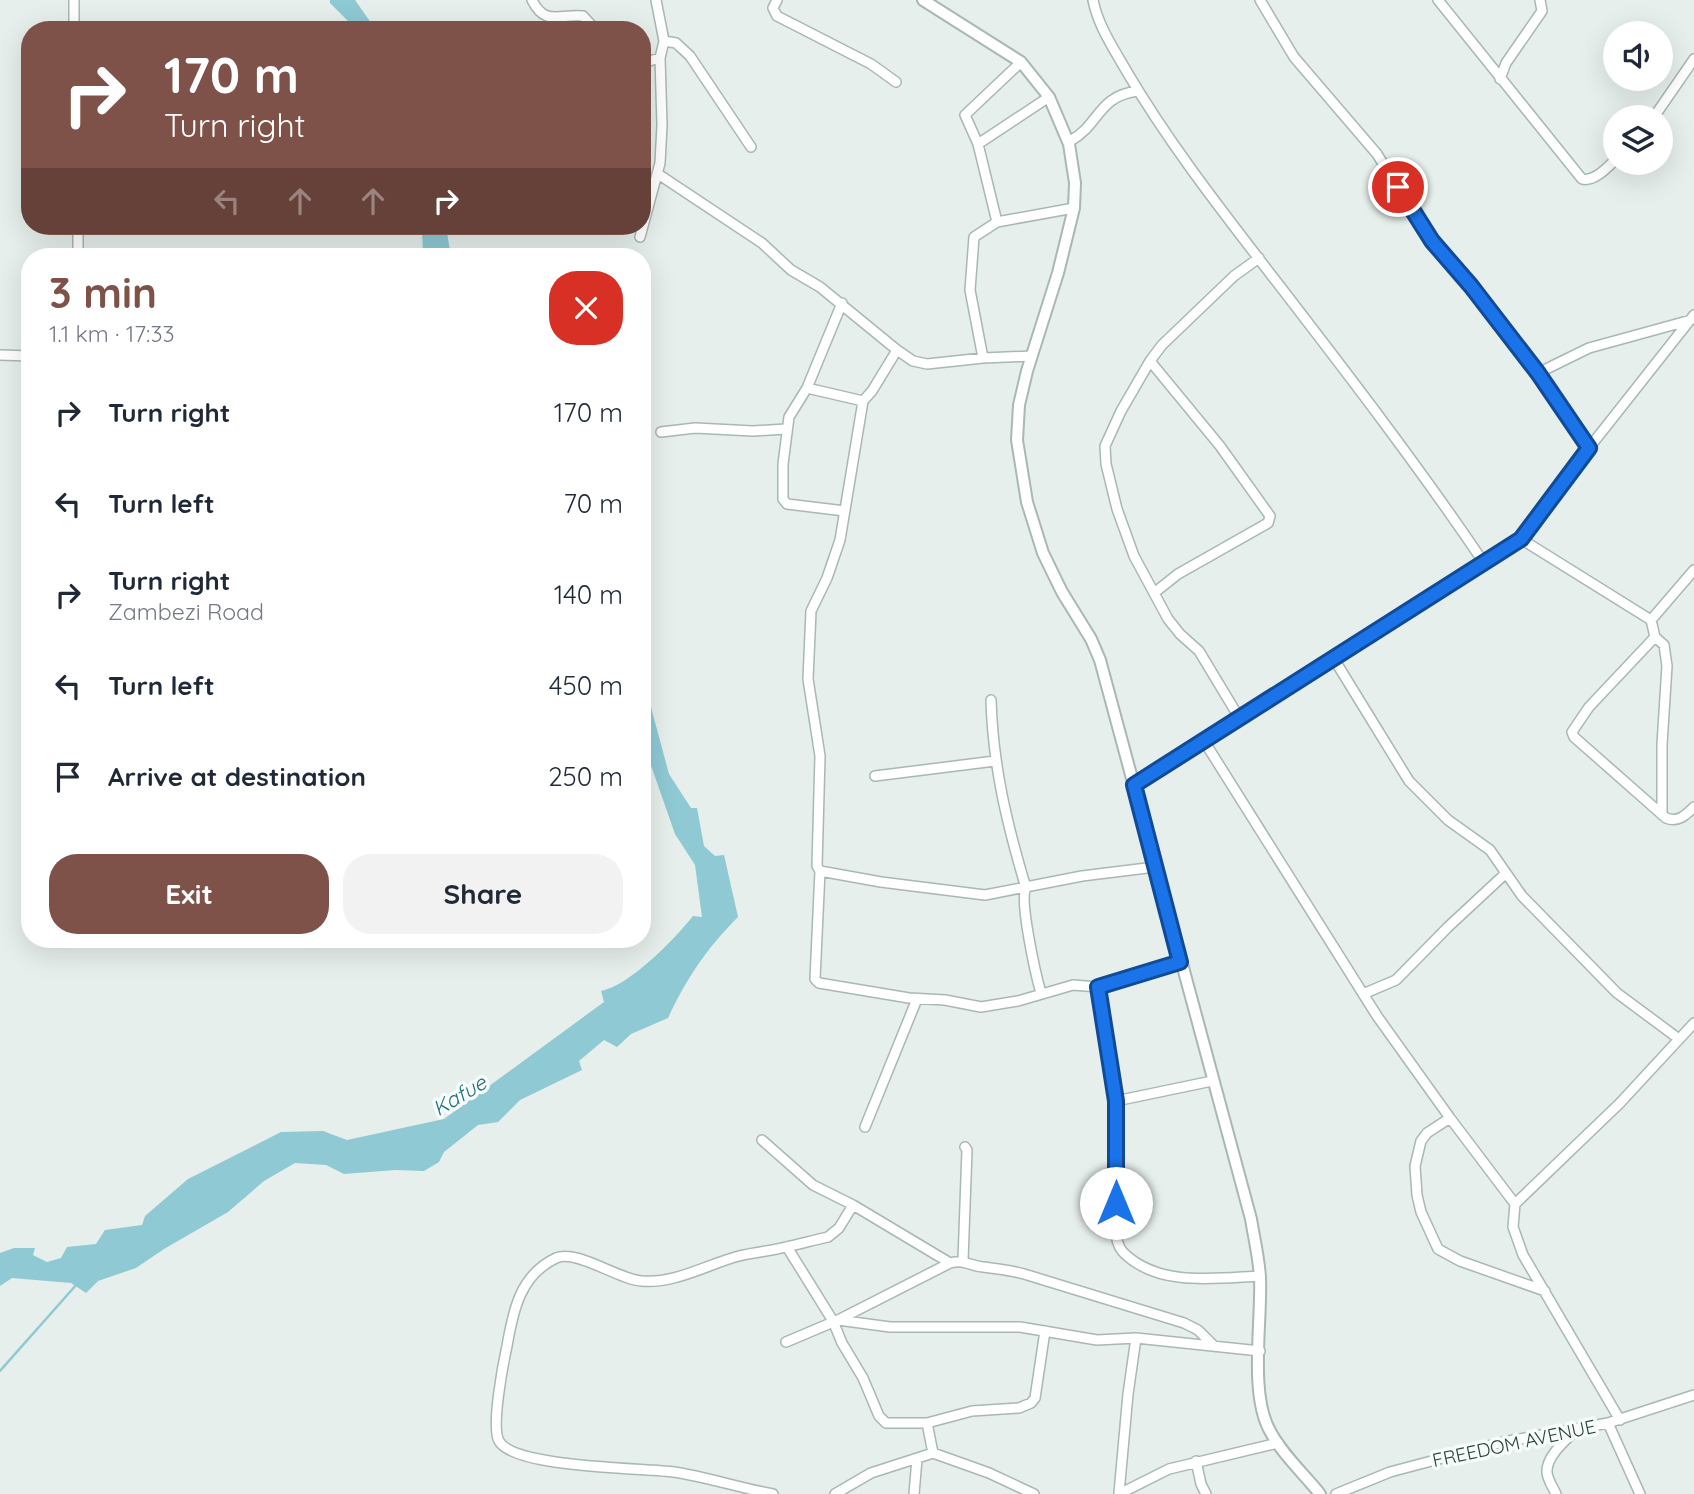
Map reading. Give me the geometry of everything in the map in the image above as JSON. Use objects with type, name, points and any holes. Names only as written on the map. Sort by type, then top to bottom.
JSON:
[{"type":"street","points":[[74,0],[74,21]]},
{"type":"street","points":[[532,0],[538,12],[544,16],[583,16],[588,21]]},
{"type":"street","points":[[651,198],[658,174],[662,125],[660,58],[663,41],[656,0]]},
{"type":"street","points":[[777,0],[773,8],[777,16],[871,64],[896,82]]},
{"type":"street","points":[[923,0],[1021,62],[1049,97],[1069,144],[1075,183],[1074,208],[1064,251],[1032,356],[1017,421],[1018,457],[1027,502],[1048,566],[1096,648],[1251,1219],[1260,1276],[1261,1403],[1269,1430],[1320,1494]]},
{"type":"street","points":[[1093,0],[1100,23],[1138,91],[1211,198],[1399,440],[1484,563]]},
{"type":"street","points":[[1260,0],[1294,57],[1377,154],[1432,241],[1471,286],[1538,373],[1589,448]]},
{"type":"street","points":[[1438,0],[1582,179],[1593,178],[1603,170]]},
{"type":"street","points":[[1500,79],[1506,63],[1542,11],[1540,0]]},
{"type":"street","points":[[663,41],[676,43],[690,56],[751,146]]},
{"type":"street","points":[[651,60],[660,58]]},
{"type":"street","points":[[1662,105],[1694,59]]},
{"type":"street","points":[[997,222],[978,144],[966,113],[1021,62]]},
{"type":"street","points":[[1069,144],[1083,133],[1102,108],[1124,93],[1138,91]]},
{"type":"street","points":[[978,144],[1049,97]]},
{"type":"street","points":[[658,174],[748,233],[791,270],[820,286],[913,361],[928,364],[1032,356]]},
{"type":"street","points":[[983,358],[970,290],[973,242],[976,234],[997,222],[1074,208]]},
{"type":"street","points":[[1240,719],[1199,651],[1174,626],[1134,556],[1121,524],[1106,464],[1105,446],[1121,411],[1150,361],[1175,331],[1234,276],[1259,258]]},
{"type":"street","points":[[842,303],[807,388],[793,408],[786,429],[783,464],[784,502],[845,511]]},
{"type":"street","points":[[1538,373],[1589,348],[1692,318]]},
{"type":"street","points":[[1134,785],[1521,539],[1692,318]]},
{"type":"street","points":[[897,350],[863,401],[838,549],[811,611],[808,679],[820,756],[817,866],[820,871],[815,979],[917,999],[945,1000],[981,1007],[1018,1001],[1073,985],[1098,987],[1180,962]]},
{"type":"street","points":[[0,355],[21,356]]},
{"type":"street","points":[[1150,361],[1220,446],[1270,516],[1268,523],[1178,574],[1154,593]]},
{"type":"street","points":[[807,388],[863,401]]},
{"type":"street","points":[[661,432],[695,428],[753,431],[786,429]]},
{"type":"street","points":[[1521,539],[1651,620],[1655,637],[1589,707],[1572,732],[1600,761],[1669,820],[1685,817],[1694,807]]},
{"type":"street","points":[[1651,620],[1694,570]]},
{"type":"street","points":[[1655,637],[1666,648],[1667,666],[1662,744],[1662,815]]},
{"type":"street","points":[[1334,659],[1387,744],[1401,772],[1448,820],[1490,850],[1505,874],[1542,918],[1617,993],[1679,1039]]},
{"type":"street","points":[[991,700],[995,761],[1007,824],[1026,888],[1023,893],[1024,903],[1032,959],[1041,993]]},
{"type":"street","points":[[1204,741],[1400,1049],[1516,1204]]},
{"type":"street","points":[[875,776],[995,761]]},
{"type":"street","points":[[820,871],[976,895],[1082,876],[1155,867]]},
{"type":"street","points":[[1363,994],[1396,980],[1505,874]]},
{"type":"street","points":[[1098,987],[1116,1101],[1116,1223],[1121,1250],[1134,1261],[1172,1276],[1260,1276]]},
{"type":"street","points":[[865,1127],[917,999]]},
{"type":"street","points":[[1620,1419],[1516,1240],[1513,1227],[1516,1204],[1620,1103],[1694,1023]]},
{"type":"street","points":[[1116,1101],[1212,1081]]},
{"type":"street","points":[[1450,1118],[1427,1133],[1421,1141],[1415,1166],[1421,1212],[1438,1249],[1460,1261],[1545,1291]]},
{"type":"street","points":[[762,1140],[813,1185],[853,1205],[950,1263]]},
{"type":"street","points":[[963,1260],[965,1147]]},
{"type":"street","points":[[773,1494],[673,1472],[592,1468],[528,1456],[499,1442],[497,1416],[513,1311],[519,1293],[537,1271],[556,1258],[575,1258],[625,1278],[645,1282],[666,1279],[740,1255],[833,1235],[853,1205]]},
{"type":"street","points":[[787,1247],[836,1321],[842,1343],[863,1378],[881,1420],[893,1425],[927,1423],[972,1411],[1019,1408],[1031,1403],[1035,1398],[1045,1331]]},
{"type":"street","points":[[786,1342],[836,1321],[950,1263],[963,1260],[980,1267],[1016,1272],[1172,1318],[1198,1330],[1213,1345]]},
{"type":"street","points":[[836,1321],[890,1327],[1001,1326],[1097,1340],[1136,1338],[1260,1351]]},
{"type":"street","points":[[1119,1494],[1136,1338]]},
{"type":"street","name":"FREEDOM AVENUE","points":[[1336,1494],[1390,1472],[1503,1442],[1608,1423],[1694,1395]]},
{"type":"street","points":[[927,1423],[933,1453]]},
{"type":"street","points":[[1608,1423],[1640,1494]]},
{"type":"street","points":[[1556,1494],[1547,1468],[1556,1452],[1577,1429]]},
{"type":"street","points":[[1119,1494],[1147,1478],[1196,1461],[1278,1443]]},
{"type":"street","points":[[835,1494],[871,1473],[933,1453],[980,1469],[1034,1494]]},
{"type":"street","points":[[914,1494],[916,1459]]},
{"type":"street","points":[[1196,1461],[1206,1494]]},
{"type":"water","points":[[330,0],[355,0],[370,21],[348,21]]},
{"type":"water","points":[[422,235],[447,235],[450,248],[423,248]]},
{"type":"water","points":[[651,707],[669,774],[691,808],[697,808],[704,846],[715,856],[724,855],[738,917],[698,964],[668,1018],[631,1034],[617,1047],[604,1040],[579,1061],[582,1070],[520,1100],[498,1122],[478,1125],[444,1152],[439,1162],[424,1171],[344,1174],[326,1165],[295,1163],[264,1181],[228,1212],[136,1268],[98,1281],[86,1293],[71,1283],[12,1278],[0,1286],[0,1253],[14,1248],[35,1248],[33,1255],[47,1262],[61,1258],[67,1247],[96,1244],[105,1230],[142,1225],[145,1216],[188,1179],[281,1132],[323,1131],[347,1140],[444,1119],[604,1002],[601,991],[638,971],[675,937],[693,916],[702,917],[695,865],[675,834],[651,765]]},
{"type":"waterway","points":[[0,1371],[77,1284]]},
{"type":"route","points":[[1116,1203],[1116,1101],[1098,987],[1180,962],[1134,785],[1521,539],[1589,448],[1538,373],[1421,226],[1398,187]]},
{"type":"water label","name":"Kafue","points":[[459,1095]]}]
